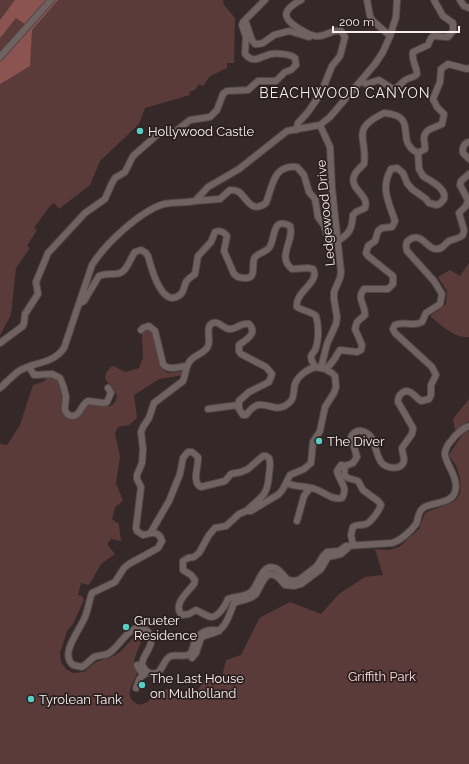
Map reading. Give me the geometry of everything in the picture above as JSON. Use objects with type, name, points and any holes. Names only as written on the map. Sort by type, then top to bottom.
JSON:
[{"type":"street","points":[[0,57],[51,0]]},
{"type":"street","points":[[0,343],[19,330],[24,323],[25,314],[38,294],[36,282],[48,253],[85,213],[105,199],[115,178],[127,169],[133,156],[157,135],[176,131],[190,120],[210,117],[217,110],[223,94],[227,91],[248,90],[258,81],[276,81],[296,65],[295,58],[290,55],[269,54],[252,59],[247,57],[245,54],[246,37],[242,25],[243,22],[265,0]]},
{"type":"street","points":[[301,0],[290,6],[287,19],[314,36]]},
{"type":"street","points":[[367,0],[372,20],[390,36]]},
{"type":"street","points":[[195,201],[208,187],[239,169],[282,134],[287,131],[320,125],[330,117],[375,64],[383,52],[396,17],[398,0]]},
{"type":"street","points":[[361,81],[366,84],[380,80],[393,89],[399,87],[405,80],[415,77],[417,71],[412,60],[413,52],[428,46],[433,36],[448,37],[453,31],[453,23],[443,16],[434,0]]},
{"type":"street","points":[[460,0],[464,6],[469,8]]},
{"type":"street","points":[[246,20],[252,40],[255,44],[263,43],[274,35],[289,31],[312,38],[314,36],[322,36],[332,31],[341,31],[345,37],[340,56],[332,66],[321,93],[308,112],[298,123],[296,130]]},
{"type":"street","points":[[418,153],[425,148],[424,138],[426,132],[430,128],[442,124],[444,119],[444,114],[434,102],[434,95],[439,89],[441,69],[448,64],[467,67]]},
{"type":"street","points":[[0,388],[20,371],[53,359],[64,348],[92,265],[127,226],[144,214],[164,204],[220,199],[230,190],[235,190],[242,195],[248,203],[254,206],[264,205],[272,184],[279,172],[284,168],[297,166],[304,175],[309,192],[315,199],[318,217],[324,226],[327,235],[331,240],[338,241],[350,231],[353,215],[365,208],[366,199],[358,191],[354,184],[354,179],[355,173],[364,164],[362,132],[366,124],[384,113],[396,115],[406,126],[408,147],[418,153]]},
{"type":"street","name":"Ledgewood Drive","points":[[320,125],[330,147],[332,188],[341,272],[334,292],[337,317],[332,335],[327,344],[321,368]]},
{"type":"street","points":[[469,142],[462,148],[463,152],[469,158]]},
{"type":"street","points":[[219,630],[209,630],[203,632],[196,639],[190,654],[184,657],[170,656],[160,670],[152,674],[146,671],[142,664],[150,645],[151,638],[145,629],[140,628],[132,630],[110,653],[94,657],[82,666],[76,666],[69,661],[68,653],[73,639],[84,619],[92,593],[115,582],[124,568],[158,548],[162,541],[155,532],[143,535],[137,532],[136,528],[141,487],[137,479],[137,475],[142,463],[143,449],[141,432],[149,418],[154,403],[183,381],[186,366],[194,356],[207,350],[210,343],[208,329],[212,324],[218,323],[226,328],[232,329],[242,323],[252,326],[253,333],[239,345],[239,352],[266,367],[272,374],[269,382],[249,392],[239,401],[238,405],[243,415],[246,415],[253,407],[258,405],[274,408],[286,405],[293,399],[295,385],[298,380],[310,369],[331,365],[340,350],[357,352],[361,350],[362,345],[355,329],[357,322],[365,315],[365,308],[360,299],[361,294],[364,289],[388,289],[393,284],[393,276],[366,253],[368,246],[375,241],[378,231],[382,228],[392,227],[395,221],[385,188],[391,169],[397,168],[400,170],[412,189],[428,202],[437,205],[443,201],[444,197],[442,190],[421,173],[418,153]]},
{"type":"street","points":[[286,483],[315,489],[336,499],[342,498],[345,492],[345,487],[339,479],[337,471],[341,465],[345,466],[353,463],[358,457],[351,437],[357,431],[362,431],[370,436],[380,461],[384,465],[394,468],[400,467],[403,464],[404,460],[402,448],[412,434],[413,428],[398,402],[398,398],[402,392],[406,391],[411,392],[421,400],[429,399],[431,395],[431,385],[436,375],[432,367],[395,333],[393,329],[395,325],[400,323],[415,325],[422,322],[426,313],[440,304],[442,294],[434,281],[407,251],[406,246],[410,239],[416,237],[437,250],[450,240],[463,235],[464,230],[459,213],[461,209],[466,206],[468,200],[460,185],[461,181],[469,174]]},
{"type":"street","points":[[80,303],[84,301],[100,276],[103,274],[122,272],[125,270],[135,252],[141,250],[148,256],[160,289],[167,295],[176,296],[181,294],[186,281],[195,274],[198,256],[211,242],[215,232],[218,231],[221,231],[227,236],[224,251],[234,274],[238,277],[248,277],[253,275],[254,258],[256,255],[265,252],[271,245],[277,225],[282,223],[290,226],[291,232],[285,256],[287,266],[292,269],[308,268],[313,270],[315,273],[314,278],[300,295],[297,304],[297,307],[313,313],[318,321],[316,343],[311,355],[312,362],[335,376],[336,387],[325,407],[320,431],[313,442],[311,463],[304,469],[290,475],[279,494],[251,511],[246,511]]},
{"type":"street","points":[[141,330],[149,326],[155,331],[165,367],[170,368],[186,366]]},
{"type":"street","points":[[29,367],[34,375],[52,374],[60,378],[66,398],[65,410],[71,415],[75,416],[82,405],[88,401],[107,402],[111,393],[108,388]]},
{"type":"street","points":[[208,409],[238,405]]},
{"type":"street","points":[[151,532],[169,501],[180,474],[183,458],[188,452],[192,452],[198,457],[199,461],[196,482],[198,486],[201,487],[225,481],[231,474],[248,469],[263,456],[269,458],[267,490],[246,511],[234,518],[226,526],[215,528],[209,534],[199,553],[194,557],[183,561],[183,570],[194,577],[195,580],[194,584],[178,604],[178,609],[182,615],[189,614],[196,610],[211,617],[216,616],[220,613],[224,605],[237,600],[252,591],[263,572],[268,568],[276,568],[288,580],[296,581],[317,566],[325,554],[339,551],[346,546],[392,543],[397,541],[416,524],[418,514],[422,509],[452,496],[456,489],[454,476],[445,457],[445,452],[458,432],[469,426]]},
{"type":"street","points":[[345,466],[344,475],[358,481],[363,490],[381,505],[379,510],[368,523],[364,525],[356,524],[352,527],[351,546]]},
{"type":"street","points":[[297,521],[304,496],[310,488]]},
{"type":"street","points":[[137,665],[143,674],[149,677],[156,677],[163,672],[171,661],[192,658],[196,653],[201,638],[219,630],[223,626],[237,600]]},
{"type":"street","points":[[136,688],[143,674]]},
{"type":"green space","points":[[0,0],[223,0],[224,5],[235,18],[234,63],[227,63],[227,68],[210,76],[203,86],[199,84],[195,90],[189,92],[190,95],[145,108],[139,124],[100,161],[90,185],[59,209],[54,203],[50,206],[34,228],[37,230],[27,246],[30,248],[16,268],[11,315],[0,335]]},
{"type":"green space","points":[[469,263],[469,337],[464,337],[458,336],[448,330],[430,316],[446,304],[447,291],[438,277],[450,270],[460,276]]},
{"type":"green space","name":"Griffith Park","points":[[147,330],[153,333],[163,370],[168,373],[182,371],[183,375],[159,379],[134,395],[137,418],[129,425],[118,427],[115,433],[120,457],[116,483],[123,501],[115,507],[112,519],[119,524],[121,541],[111,539],[107,544],[115,554],[101,564],[89,585],[81,583],[78,595],[82,596],[84,600],[73,624],[67,631],[60,653],[61,662],[66,669],[73,673],[84,672],[96,662],[114,656],[120,652],[135,637],[141,640],[141,642],[134,660],[137,673],[131,687],[130,695],[133,701],[137,704],[146,703],[162,690],[174,689],[186,694],[196,692],[207,677],[210,676],[220,681],[226,660],[241,655],[261,617],[290,602],[321,614],[339,594],[365,577],[383,575],[375,549],[389,550],[399,547],[419,529],[425,513],[449,504],[459,496],[461,489],[460,480],[456,466],[449,455],[464,432],[469,431],[469,764],[0,764],[0,444],[7,445],[20,425],[33,385],[45,381],[46,376],[56,377],[60,384],[62,393],[62,412],[68,418],[84,406],[90,404],[106,406],[113,405],[117,396],[105,379],[106,373],[113,366],[126,372],[139,368],[143,358],[142,334],[143,331]]},
{"type":"green space","points":[[469,399],[469,421],[455,430],[453,419]]},
{"type":"shaded area","points":[[15,0],[58,0],[32,30],[30,66],[0,84],[0,54],[26,25],[16,18],[0,38],[0,20]]},
{"type":"place","name":"Hollywood Castle","points":[[140,131]]},
{"type":"place","name":"The Diver","points":[[319,441]]},
{"type":"place","name":"Grueter Residence","points":[[126,627]]},
{"type":"place","name":"The Last House on Mulholland","points":[[142,685]]},
{"type":"place","name":"Tyrolean Tank","points":[[31,699]]},
{"type":"district","name":"BEACHWOOD CANYON","points":[[345,93]]}]
